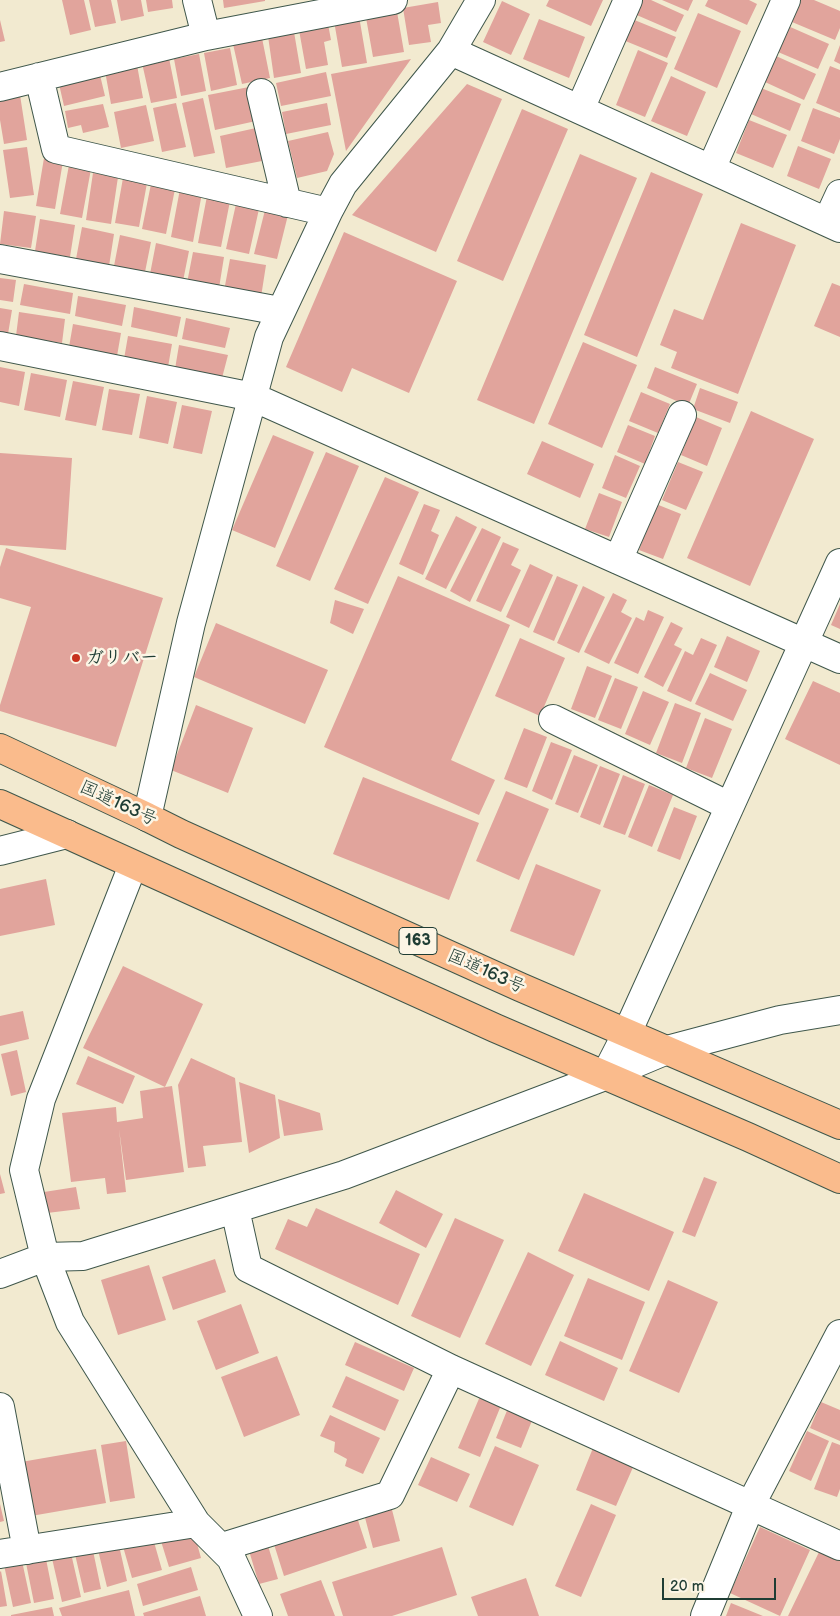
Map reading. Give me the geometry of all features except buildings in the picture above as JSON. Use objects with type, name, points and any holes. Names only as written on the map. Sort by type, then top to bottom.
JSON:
[{"type":"highway","name":"国道163号","points":[[0,748],[181,834],[493,975],[840,1125]]},
{"type":"highway","points":[[0,804],[495,1028],[748,1137],[840,1179]]},
{"type":"street","points":[[198,0],[206,36]]},
{"type":"street","points":[[0,87],[206,36],[393,0]]},
{"type":"street","points":[[148,817],[191,623],[269,337],[328,212],[344,184],[451,50],[481,0]]},
{"type":"street","points":[[580,109],[628,0]]},
{"type":"street","points":[[712,169],[786,0]]},
{"type":"street","points":[[451,50],[834,225],[840,194]]},
{"type":"street","points":[[39,77],[56,149],[328,212]]},
{"type":"street","points":[[261,93],[286,203]]},
{"type":"street","points":[[0,259],[280,311]]},
{"type":"street","points":[[0,346],[253,397],[840,660]]},
{"type":"street","points":[[618,560],[682,415]]},
{"type":"street","points":[[605,1076],[627,1033],[840,563]]},
{"type":"street","points":[[553,719],[729,806]]},
{"type":"street","points":[[0,851],[67,834]]},
{"type":"street","points":[[133,865],[41,1099],[24,1170],[45,1257],[70,1322],[196,1523],[231,1558],[258,1616]]},
{"type":"street","points":[[0,1274],[45,1257],[83,1256],[344,1175],[605,1076],[667,1050],[780,1020],[840,1010]]},
{"type":"street","points":[[234,1209],[248,1268],[451,1368],[840,1546]]},
{"type":"street","points":[[705,1616],[751,1504],[840,1334]]},
{"type":"street","points":[[222,1547],[390,1495],[451,1368]]},
{"type":"street","points":[[0,1407],[27,1550]]},
{"type":"street","points":[[0,1554],[196,1523]]},
{"type":"place","name":"ガリバー","points":[[76,658]]}]
